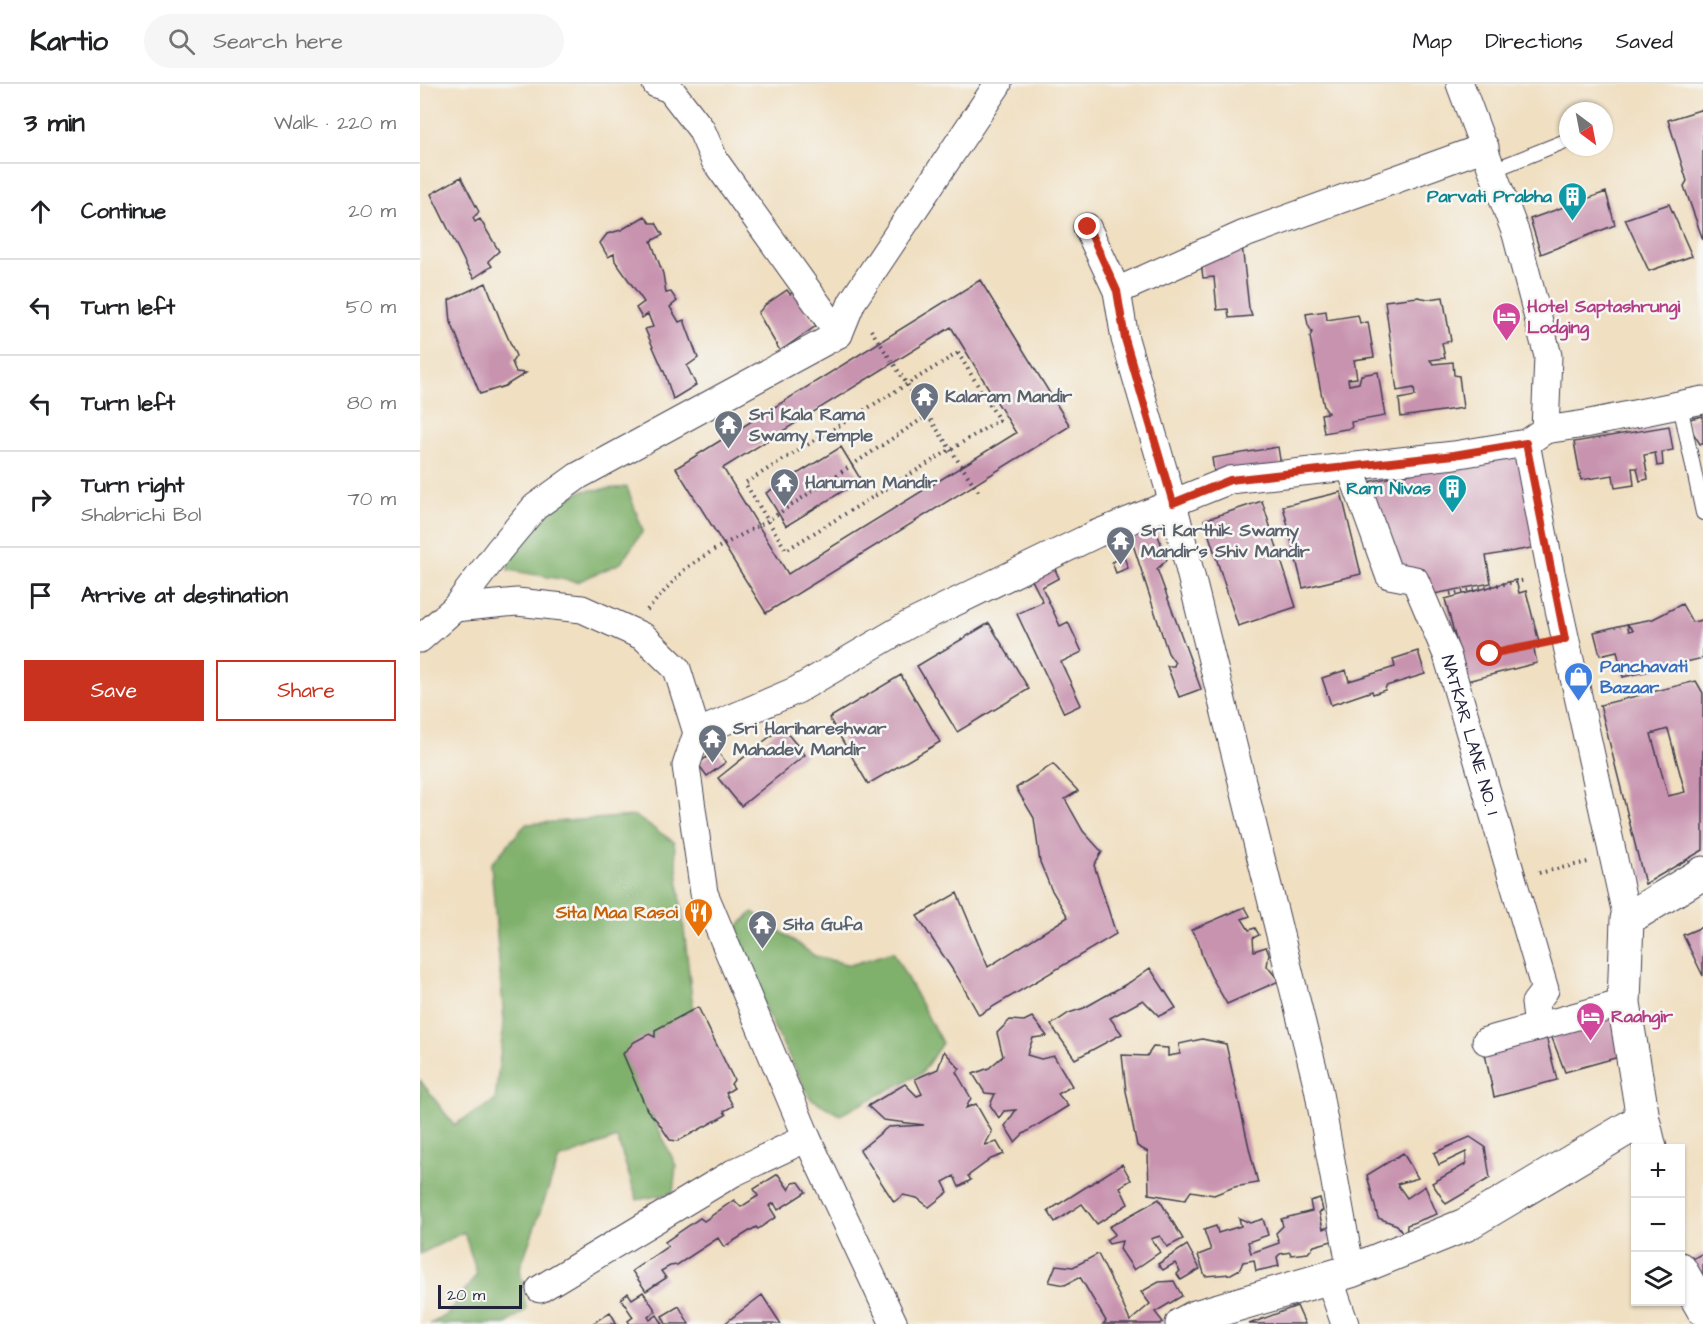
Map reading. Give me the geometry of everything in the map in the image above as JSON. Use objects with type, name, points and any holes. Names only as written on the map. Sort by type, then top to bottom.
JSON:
[{"type":"street","points":[[656,84],[670,89],[702,129],[715,161],[839,334]]},
{"type":"street","points":[[420,639],[455,608],[534,507],[579,476],[839,334],[852,302],[998,84]]},
{"type":"street","points":[[1182,1324],[1195,1317],[1340,1275],[1465,1225],[1646,1134],[1624,1003],[1627,920],[1565,639],[1535,437],[1548,356],[1516,234],[1460,84]]},
{"type":"street","points":[[1117,291],[1242,236],[1489,159]]},
{"type":"street","points":[[1088,227],[1117,291],[1125,339],[1173,503],[1318,1088],[1344,1324]]},
{"type":"street","points":[[697,733],[796,690],[908,625],[1096,534],[1230,480],[1454,455],[1691,402]]},
{"type":"street","name":"NATKAR LANE NO. 1","points":[[1350,467],[1389,575],[1415,580],[1447,655],[1545,990],[1535,1003],[1538,1027]]},
{"type":"street","points":[[455,608],[517,602],[582,609],[644,638],[676,669],[697,733],[686,765],[704,892],[807,1138],[894,1324]]},
{"type":"street","points":[[1627,920],[1703,873]]},
{"type":"street","points":[[1486,1041],[1624,1003]]},
{"type":"street","points":[[540,1289],[733,1173],[807,1138]]},
{"type":"street","points":[[1685,1278],[1703,1309]]},
{"type":"lane","points":[[1489,159],[1559,142]]},
{"type":"lane","points":[[1691,402],[1703,513]]},
{"type":"path","points":[[852,302],[978,491]]},
{"type":"path","points":[[958,353],[999,420],[786,550],[745,483],[907,384],[958,353]]},
{"type":"path","points":[[628,630],[685,569],[712,551],[767,521],[928,415]]},
{"type":"path","points":[[1423,600],[1527,579]]},
{"type":"path","points":[[1490,654],[1565,639]]},
{"type":"path","points":[[1512,879],[1614,857]]},
{"type":"green space","points":[[627,487],[643,531],[621,563],[577,582],[508,570],[510,544],[559,503],[582,491]]},
{"type":"green space","points":[[635,816],[674,842],[693,1008],[678,1033],[624,1056],[676,1166],[673,1193],[637,1200],[617,1138],[559,1159],[520,1268],[526,1310],[506,1324],[430,1324],[447,1315],[477,1274],[464,1232],[420,1254],[420,1080],[454,1125],[495,1101],[504,1020],[491,864],[526,824]]},
{"type":"green space","points":[[753,912],[815,956],[850,965],[893,952],[942,1043],[922,1073],[840,1115],[810,1098],[728,936]]},
{"type":"building","points":[[1703,109],[1703,240],[1684,186],[1687,181],[1668,120]]},
{"type":"building","points":[[461,177],[479,212],[473,218],[475,222],[480,219],[499,251],[488,261],[492,266],[474,278],[431,194]]},
{"type":"building","name":"Parvati Prabha","points":[[1606,192],[1615,225],[1541,254],[1530,219]]},
{"type":"building","points":[[1669,204],[1692,256],[1649,271],[1625,219]]},
{"type":"building","points":[[645,216],[650,223],[656,223],[663,235],[651,241],[663,274],[666,293],[671,292],[677,301],[670,307],[679,322],[684,320],[698,358],[687,366],[696,385],[673,399],[665,374],[645,329],[653,327],[648,314],[642,318],[636,308],[644,302],[615,261],[614,254],[608,257],[600,243],[607,234],[621,230]]},
{"type":"building","points":[[1242,245],[1249,308],[1252,316],[1229,318],[1228,309],[1217,310],[1214,277],[1203,278],[1201,261]]},
{"type":"building","name":"Sri Kala Rama Swamy Temple","points":[[980,280],[1070,426],[766,613],[676,468]],"holes":[[[951,327],[1016,433],[788,574],[723,468]]]},
{"type":"building","points":[[486,283],[516,356],[512,362],[516,372],[526,373],[505,386],[480,394],[451,322],[449,300]]},
{"type":"building","points":[[787,290],[790,294],[795,292],[816,326],[780,351],[758,313],[765,305]]},
{"type":"building","points":[[1418,297],[1428,299],[1443,297],[1451,341],[1442,343],[1445,358],[1430,360],[1433,364],[1453,362],[1454,375],[1459,376],[1463,408],[1401,417],[1399,399],[1415,396],[1414,388],[1397,391],[1385,301]]},
{"type":"building","points":[[1326,311],[1327,320],[1358,315],[1360,323],[1368,322],[1374,357],[1354,360],[1357,378],[1348,379],[1349,385],[1359,383],[1361,375],[1378,372],[1385,416],[1351,422],[1352,428],[1324,433],[1321,414],[1328,413],[1324,407],[1310,337],[1312,332],[1306,314]]},
{"type":"building","points":[[1703,416],[1703,444],[1700,444],[1685,420]]},
{"type":"building","points":[[1669,426],[1673,450],[1662,452],[1663,465],[1657,466],[1655,453],[1644,455],[1648,479],[1640,481],[1637,468],[1632,468],[1634,485],[1615,488],[1613,475],[1581,480],[1574,442]]},
{"type":"building","points":[[841,447],[861,480],[786,526],[766,493]]},
{"type":"building","points":[[1278,447],[1281,466],[1215,478],[1212,458]]},
{"type":"building","name":"Ram Nivas","points":[[1520,453],[1537,547],[1486,556],[1491,583],[1434,594],[1397,566],[1367,482]]},
{"type":"building","points":[[1341,492],[1361,574],[1303,588],[1283,506]]},
{"type":"building","points":[[1262,501],[1296,607],[1238,626],[1204,520]]},
{"type":"building","points":[[1150,521],[1156,530],[1167,560],[1157,569],[1201,689],[1179,697],[1167,666],[1174,666],[1175,663],[1168,653],[1128,529]]},
{"type":"building","name":"Sri Karthik Swamy Mandir's Shiv Mandir","points":[[1124,557],[1128,568],[1116,573],[1112,562]]},
{"type":"building","points":[[1053,565],[1059,578],[1042,587],[1060,626],[1068,622],[1082,652],[1061,662],[1081,705],[1064,713],[1017,614],[1043,602],[1030,576]]},
{"type":"building","points":[[1516,580],[1519,593],[1526,591],[1540,646],[1534,650],[1537,663],[1467,681],[1445,599]]},
{"type":"building","points":[[1682,604],[1692,622],[1703,620],[1703,658],[1623,677],[1617,651],[1600,655],[1594,632],[1627,624],[1653,619]]},
{"type":"building","points":[[989,623],[1029,689],[957,732],[917,666]]},
{"type":"building","points":[[1418,651],[1425,674],[1386,686],[1385,690],[1373,694],[1372,691],[1331,705],[1322,678],[1346,670],[1349,681],[1395,667],[1393,659]]},
{"type":"building","points":[[901,675],[940,742],[868,784],[829,718]]},
{"type":"building","points":[[1696,681],[1703,693],[1703,850],[1645,884],[1600,705]],"holes":[[[1668,729],[1685,792],[1668,796],[1651,734]]]},
{"type":"building","points":[[782,727],[805,755],[741,806],[718,778]]},
{"type":"building","name":"Sri Harihareshwar Mahadev Mandir","points":[[716,750],[726,762],[707,776],[698,764]]},
{"type":"building","points":[[1053,764],[1078,791],[1065,799],[1083,831],[1102,852],[1094,865],[1116,934],[979,1015],[958,978],[917,916],[957,893],[988,967],[1068,917],[1051,889],[1040,862],[1034,818],[1016,788]]},
{"type":"building","points":[[1245,907],[1250,916],[1242,919],[1249,930],[1255,928],[1259,935],[1253,938],[1254,951],[1266,947],[1269,954],[1267,966],[1279,981],[1227,1004],[1211,976],[1198,940],[1191,930]]},
{"type":"building","points":[[1702,927],[1703,929],[1703,976],[1683,935]]},
{"type":"building","points":[[1150,968],[1176,1008],[1159,1016],[1143,1000],[1110,1018],[1122,1034],[1075,1059],[1051,1025],[1069,1013],[1084,1008],[1130,982]]},
{"type":"building","points":[[698,1007],[734,1080],[731,1084],[734,1088],[726,1093],[733,1106],[724,1111],[726,1115],[678,1141],[670,1140],[647,1110],[623,1054],[634,1042],[649,1034],[655,1037],[655,1030]]},
{"type":"building","points":[[1613,1012],[1626,1055],[1565,1072],[1549,1030]]},
{"type":"building","points":[[1032,1017],[1047,1036],[1033,1038],[1027,1055],[1041,1059],[1054,1056],[1072,1086],[1058,1094],[1068,1106],[1023,1134],[1015,1142],[1005,1126],[1016,1110],[1004,1111],[999,1118],[990,1105],[995,1094],[985,1093],[973,1074],[989,1068],[1003,1056],[997,1033],[1010,1020],[1024,1021]]},
{"type":"building","points":[[1545,1032],[1557,1080],[1494,1097],[1484,1049]]},
{"type":"building","points":[[1202,1039],[1226,1044],[1258,1183],[1234,1187],[1214,1195],[1191,1191],[1185,1200],[1149,1194],[1148,1152],[1137,1146],[1126,1091],[1122,1055],[1147,1056],[1153,1047],[1168,1048],[1168,1056],[1180,1054],[1179,1044]]},
{"type":"building","points":[[944,1051],[960,1069],[956,1072],[971,1098],[966,1108],[976,1104],[992,1132],[985,1145],[997,1142],[1004,1154],[991,1159],[968,1176],[971,1180],[959,1187],[954,1176],[943,1182],[948,1192],[929,1207],[917,1198],[903,1195],[894,1202],[860,1150],[888,1127],[924,1125],[883,1120],[868,1106],[905,1084],[917,1096],[922,1094],[915,1079],[938,1069]]},
{"type":"building","points":[[1470,1137],[1485,1147],[1490,1178],[1446,1204],[1432,1183],[1466,1164],[1466,1152],[1439,1165],[1434,1153]]},
{"type":"building","points":[[1403,1153],[1418,1178],[1397,1184],[1407,1198],[1425,1186],[1437,1214],[1407,1225],[1406,1237],[1397,1225],[1378,1218],[1367,1175]]},
{"type":"building","points":[[1122,1164],[1131,1180],[1120,1187],[1128,1204],[1097,1224],[1082,1204],[1055,1222],[1048,1211]]},
{"type":"building","points":[[778,1174],[789,1190],[793,1183],[799,1182],[806,1192],[778,1210],[774,1203],[769,1206],[776,1217],[758,1229],[756,1227],[724,1247],[718,1238],[677,1265],[661,1271],[666,1278],[646,1291],[632,1271],[668,1246],[665,1242],[700,1218],[704,1221],[734,1200],[741,1207],[758,1196],[754,1189]]},
{"type":"building","points":[[1320,1198],[1323,1211],[1319,1212],[1323,1229],[1329,1227],[1332,1241],[1314,1246],[1308,1253],[1280,1254],[1277,1257],[1279,1266],[1256,1271],[1254,1260],[1243,1262],[1240,1269],[1231,1274],[1205,1276],[1198,1255],[1211,1250],[1204,1230],[1216,1226],[1218,1233],[1241,1226],[1239,1218],[1250,1223],[1263,1219],[1268,1235],[1248,1242],[1251,1253],[1279,1243],[1276,1233],[1283,1226],[1281,1219],[1312,1211],[1310,1201]]},
{"type":"building","points":[[1159,1199],[1183,1239],[1167,1247],[1160,1236],[1151,1239],[1160,1252],[1134,1270],[1120,1249],[1122,1241],[1109,1244],[1106,1240],[1115,1234],[1109,1227]]},
{"type":"building","points":[[1187,1245],[1200,1269],[1181,1280],[1177,1274],[1180,1271],[1175,1263],[1163,1270],[1158,1264]]},
{"type":"building","points":[[1703,1253],[1703,1286],[1689,1261]]},
{"type":"building","points":[[1098,1254],[1130,1321],[1150,1304],[1141,1292],[1159,1282],[1174,1281],[1182,1296],[1155,1312],[1163,1322],[1160,1324],[1103,1324],[1106,1321],[1080,1277],[1065,1285],[1049,1282],[1056,1265],[1073,1267]]},
{"type":"building","points":[[643,1292],[656,1311],[648,1317],[650,1320],[657,1315],[663,1324],[630,1324],[628,1321],[633,1317],[621,1299],[628,1293],[632,1299]]},
{"type":"building","points":[[762,1295],[781,1324],[724,1324]]},
{"type":"building","points":[[679,1306],[689,1324],[666,1324],[662,1316]]},
{"type":"building","points":[[1297,1306],[1305,1324],[1249,1324]]},
{"type":"building","points":[[610,1312],[617,1324],[592,1324]]},
{"type":"place","name":"Parvati Prabha","points":[[1573,222]]},
{"type":"place","name":"Hotel Saptashrungi Lodging","points":[[1506,342]]},
{"type":"place","name":"Kalaram Mandir","points":[[924,422]]},
{"type":"place","name":"Sri Kala Rama Swamy Temple","points":[[728,450]]},
{"type":"place","name":"Hanuman Mandir","points":[[784,508]]},
{"type":"place","name":"Ram Nivas","points":[[1452,514]]},
{"type":"place","name":"Sri Karthik Swamy Mandir's Shiv Mandir","points":[[1120,566]]},
{"type":"place","name":"Panchavati Bazaar","points":[[1579,702]]},
{"type":"place","name":"Sri Harihareshwar Mahadev Mandir","points":[[712,764]]},
{"type":"place","name":"Sita Maa Rasoi","points":[[699,938]]},
{"type":"place","name":"Sita Gufa","points":[[762,950]]},
{"type":"place","name":"Raahgir","points":[[1590,1042]]},
{"type":"route","points":[[1088,227],[1117,291],[1125,339],[1173,503],[1230,480],[1454,455],[1526,443],[1565,639],[1490,654]]}]
